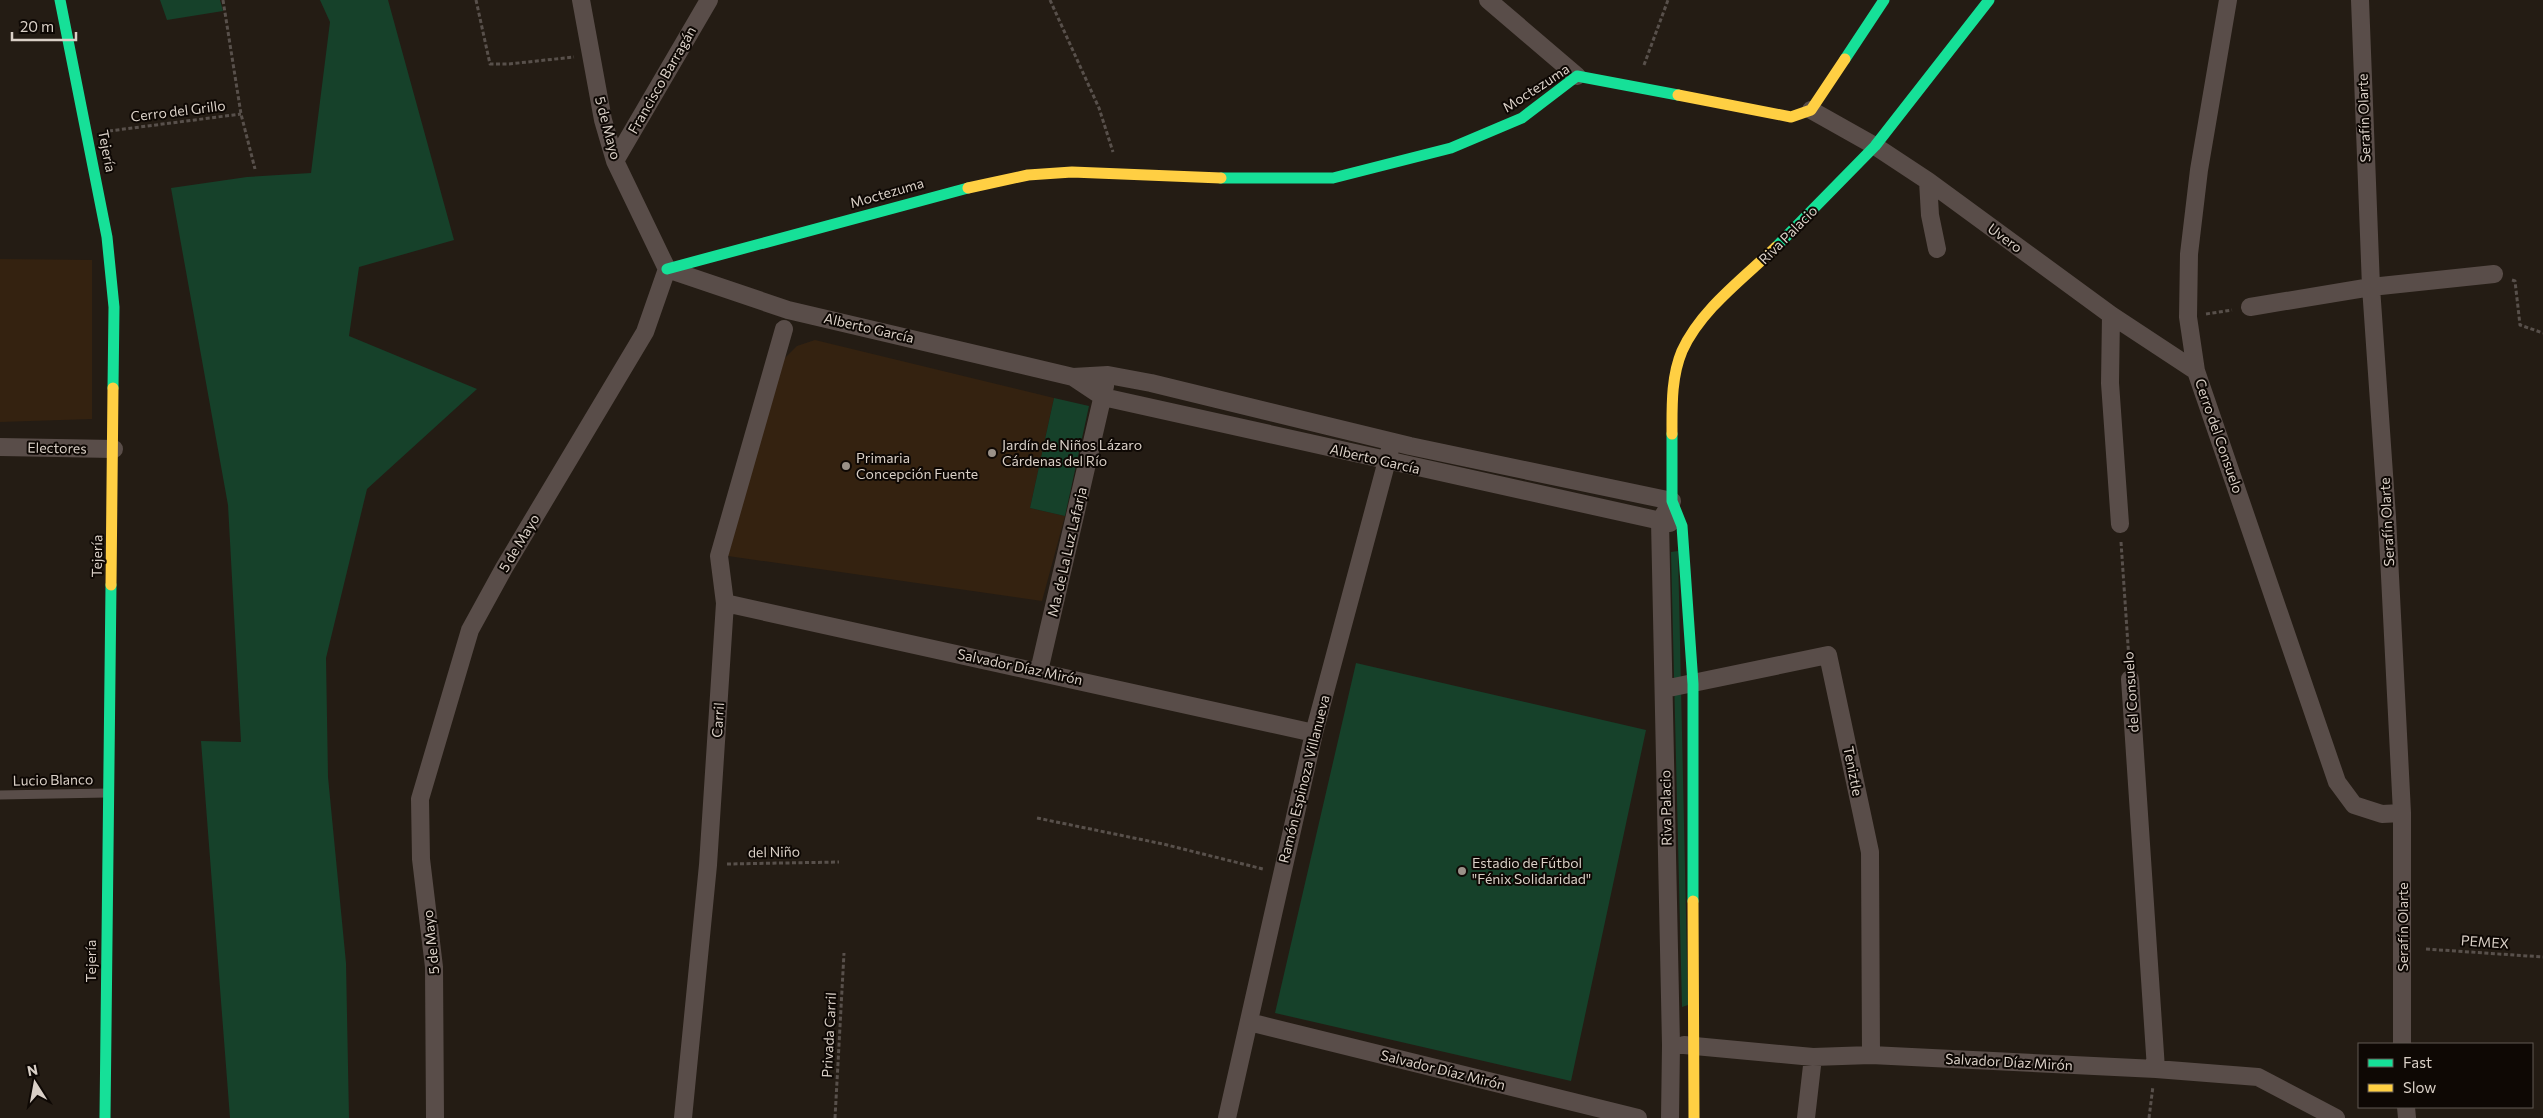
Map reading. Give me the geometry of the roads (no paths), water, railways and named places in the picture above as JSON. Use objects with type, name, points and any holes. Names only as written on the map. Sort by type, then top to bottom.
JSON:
[{"type":"street","name":"Tejería","points":[[60,0],[107,237],[114,307],[114,449],[107,794],[105,1118]]},
{"type":"street","name":"5 de Mayo","points":[[435,1118],[434,967],[422,859],[420,799],[470,630],[504,568],[645,332],[667,269],[615,161],[603,120],[581,0]]},
{"type":"street","name":"Francisco Barragán","points":[[615,161],[709,0]]},
{"type":"street","points":[[1488,0],[1577,76]]},
{"type":"street","points":[[1811,110],[1884,0]]},
{"type":"street","name":"Riva Palacio","points":[[1694,1118],[1692,1046],[1693,684],[1682,526],[1672,501],[1672,396],[1682,352],[1703,318],[1796,228],[1875,146],[1989,0]]},
{"type":"street","name":"Cerro del Consuelo","points":[[2228,0],[2199,170],[2189,254],[2188,317],[2196,371],[2337,782],[2354,805],[2382,814],[2402,813]]},
{"type":"street","name":"Serafín Olarte","points":[[2360,0],[2372,287],[2387,517],[2402,813],[2402,1043]]},
{"type":"street","name":"Moctezuma","points":[[667,269],[948,192],[1028,174],[1119,173],[1241,179],[1333,178],[1460,144],[1522,118],[1577,76],[1791,117],[1811,110]]},
{"type":"street","name":"Uvero","points":[[1811,110],[1875,146],[1928,181],[2111,315],[2196,371]]},
{"type":"street","points":[[1928,181],[1930,215],[1937,249]]},
{"type":"street","name":"Alberto García","points":[[667,269],[788,310],[1073,377],[1108,375],[1151,383],[1392,442],[1672,501]]},
{"type":"street","points":[[2250,307],[2372,287],[2494,274]]},
{"type":"street","points":[[2111,315],[2110,383],[2120,524]]},
{"type":"street","name":"Carril","points":[[682,1118],[708,865],[725,603],[719,556],[784,329]]},
{"type":"street","name":"Ma. de La Luz Lafarja","points":[[1039,671],[1108,375]]},
{"type":"street","name":"Alberto García","points":[[1073,377],[1103,397],[1682,526]]},
{"type":"street","name":"Ramón Espinoza Villanueva","points":[[1227,1118],[1314,733],[1392,442]]},
{"type":"street","name":"Electores","points":[[0,447],[114,449]]},
{"type":"street","points":[[1660,521],[1672,501]]},
{"type":"street","name":"Riva Palacio","points":[[1660,521],[1671,1045],[1670,1118]]},
{"type":"street","name":"Salvador Díaz Mirón","points":[[725,603],[1314,733]]},
{"type":"street","name":"Teniztle","points":[[1664,689],[1828,656],[1870,852],[1871,1055]]},
{"type":"street","name":"del Consuelo","points":[[2130,679],[2156,1068]]},
{"type":"street","name":"Salvador Díaz Mirón","points":[[1249,1022],[1638,1118]]},
{"type":"street","name":"Salvador Díaz Mirón","points":[[1671,1045],[1813,1057],[1871,1055],[2156,1068],[2258,1077],[2336,1118]]},
{"type":"street","points":[[1806,1118],[1813,1057]]},
{"type":"lane","name":"Lucio Blanco","points":[[0,795],[107,794]]},
{"type":"place","name":"Jardín de Niños Lázaro Cárdenas del Río","points":[[992,453]]},
{"type":"place","name":"Primaria Concepción Fuente","points":[[846,466]]},
{"type":"place","name":"Estadio de Fútbol \"Fénix Solidaridad\"","points":[[1462,871]]}]
